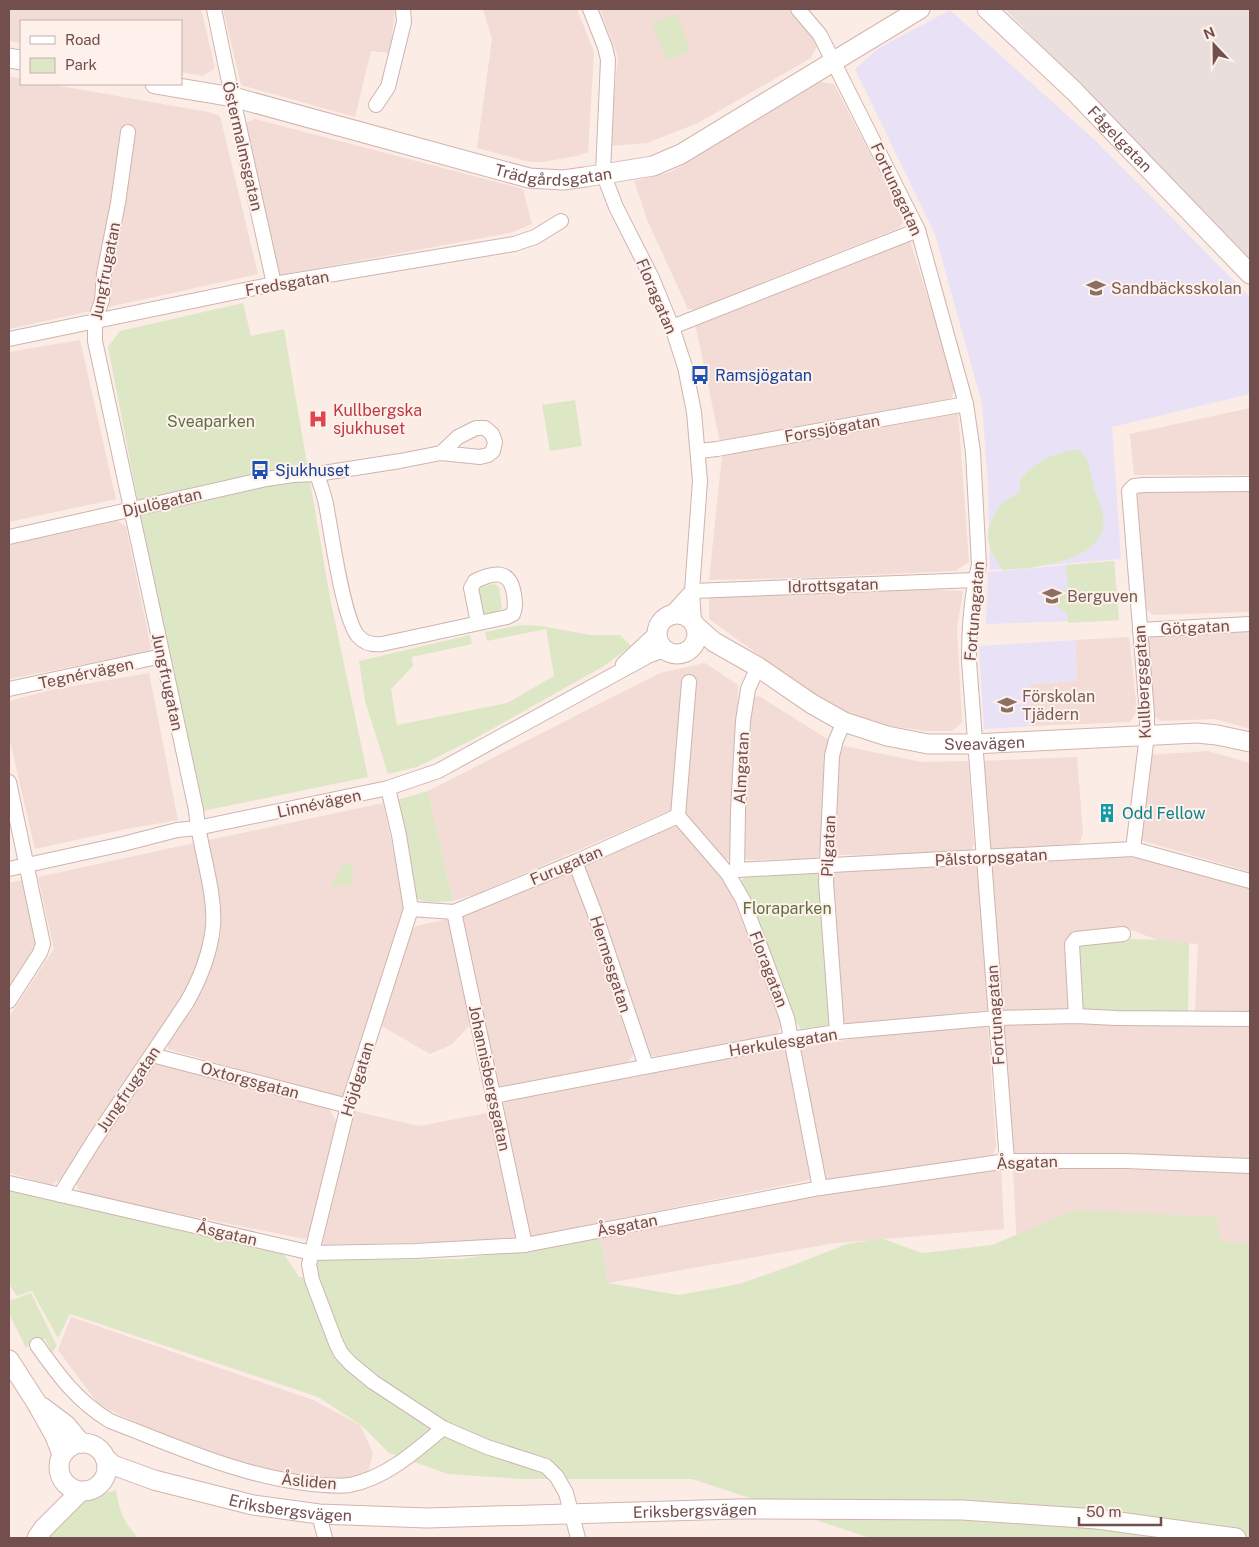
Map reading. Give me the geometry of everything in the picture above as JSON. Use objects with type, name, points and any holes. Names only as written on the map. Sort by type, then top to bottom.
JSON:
[{"type":"street","name":"Östermalmsgatan","points":[[214,9],[274,284]]},
{"type":"street","points":[[376,105],[388,87],[404,22],[403,9]]},
{"type":"street","name":"Floragatan","points":[[590,9],[608,60],[603,173],[616,207],[652,278],[672,328],[685,367],[694,412],[699,451],[700,502],[692,591],[695,625]]},
{"type":"street","name":"Fortunagatan","points":[[798,9],[820,35],[834,60],[918,230],[966,404],[973,452],[979,565],[975,580],[969,632],[969,661],[1007,1161]]},
{"type":"street","name":"Trädgårdsgatan","points":[[161,85],[233,98],[529,178],[563,180],[653,166],[680,154],[734,124],[834,60],[920,9]]},
{"type":"street","name":"Fågelgatan","points":[[987,9],[1074,91],[1250,274]]},
{"type":"street","name":"Jungfrugatan","points":[[60,1195],[87,1150],[187,1002],[199,980],[207,956],[213,927],[213,910],[197,828],[196,810],[95,341],[95,321],[102,300],[104,274],[118,203],[128,132]]},
{"type":"street","name":"Fredsgatan","points":[[9,339],[274,284],[514,244],[535,237],[561,221]]},
{"type":"street","points":[[672,328],[918,230]]},
{"type":"street","name":"Forssjögatan","points":[[699,451],[966,404]]},
{"type":"street","name":"Djulögatan","points":[[9,537],[266,478],[317,474],[441,453]]},
{"type":"street","points":[[317,474],[325,501],[348,615],[357,635],[365,642],[373,645],[478,623]]},
{"type":"street","name":"Kullbergsgatan","points":[[1133,849],[1147,735],[1147,714],[1129,491],[1134,486],[1144,485],[1250,484]]},
{"type":"street","name":"Idrottsgatan","points":[[692,591],[975,580]]},
{"type":"street","points":[[670,615],[684,615],[695,625],[696,641],[690,650],[676,654],[664,650],[659,644],[656,633],[659,624],[692,591]]},
{"type":"street","name":"Götgatan","points":[[1140,630],[1250,624]]},
{"type":"street","name":"Sveavägen","points":[[695,625],[714,642],[758,667],[812,704],[844,722],[887,736],[928,744],[974,744],[1197,733],[1250,742]]},
{"type":"street","name":"Linnévägen","points":[[608,678],[656,633]]},
{"type":"street","name":"Linnévägen","points":[[9,869],[177,830],[197,828],[388,788],[438,770],[648,656],[664,650]]},
{"type":"street","name":"Sveavägen","points":[[690,650],[739,656]]},
{"type":"street","name":"Tegnérvägen","points":[[9,689],[162,656]]},
{"type":"street","name":"Almgatan","points":[[733,872],[743,721],[748,690],[758,667]]},
{"type":"street","points":[[678,816],[689,682]]},
{"type":"street","name":"Pilgatan","points":[[837,1032],[826,865],[832,756],[836,740],[844,722]]},
{"type":"street","points":[[9,782],[43,944],[40,953],[9,1001]]},
{"type":"street","name":"Höjdgatan","points":[[388,788],[399,836],[411,908],[348,1106],[309,1264],[311,1278],[341,1353],[373,1382],[443,1428]]},
{"type":"street","name":"Floragatan","points":[[678,816],[733,872],[787,1018],[820,1188]]},
{"type":"street","name":"Furugatan","points":[[454,912],[575,862],[678,816]]},
{"type":"street","name":"Pålstorpsgatan","points":[[733,872],[826,865],[1133,849],[1250,881]]},
{"type":"street","name":"Hermesgatan","points":[[575,862],[594,911],[646,1066]]},
{"type":"street","points":[[411,908],[454,912]]},
{"type":"street","name":"Johannisbergsgatan","points":[[454,912],[525,1245]]},
{"type":"street","points":[[1076,1016],[1072,944],[1076,939],[1123,934]]},
{"type":"street","name":"Herkulesgatan","points":[[493,1096],[791,1039],[837,1032],[996,1018],[1076,1016],[1250,1019]]},
{"type":"street","name":"Oxtorgsgatan","points":[[152,1055],[348,1106]]},
{"type":"street","name":"Åsgatan","points":[[9,1182],[312,1253],[525,1245],[820,1188],[1007,1161],[1126,1161],[1250,1166]]},
{"type":"street","name":"Åsliden","points":[[37,1345],[75,1395],[92,1410],[110,1421],[254,1474],[318,1484],[350,1484],[376,1475],[396,1465],[443,1428]]},
{"type":"street","points":[[9,1360],[36,1402],[54,1434],[62,1454]]},
{"type":"street","points":[[36,1402],[66,1425],[81,1443],[98,1448],[105,1458],[107,1470],[102,1482],[91,1490],[80,1492],[69,1487],[62,1480]]},
{"type":"street","points":[[443,1428],[488,1447],[546,1466],[557,1477],[566,1492],[570,1514],[578,1538]]},
{"type":"street","points":[[40,1534],[62,1480],[59,1465],[62,1454],[70,1447],[81,1443]]},
{"type":"street","name":"Eriksbergsvägen","points":[[105,1458],[113,1465],[154,1480],[253,1505],[319,1514],[428,1518],[737,1509],[962,1510],[1097,1519],[1236,1538]]},
{"type":"street","name":"Eriksbergsvägen","points":[[102,1482],[154,1480]]},
{"type":"street","points":[[40,1534],[80,1492]]},
{"type":"street","points":[[319,1514],[325,1538]]},
{"type":"shaded area","points":[[9,9],[201,9],[215,68],[203,76],[182,72],[182,20],[20,20],[20,43],[9,41]]},
{"type":"shaded area","points":[[223,9],[393,9],[395,10],[390,53],[371,51],[355,117],[241,85]]},
{"type":"shaded area","points":[[483,9],[577,9],[594,52],[588,152],[577,156],[542,162],[530,162],[477,148],[492,39]]},
{"type":"shaded area","points":[[600,9],[791,9],[819,42],[811,58],[698,123],[647,143],[609,146],[618,57]]},
{"type":"shaded area","points":[[1005,9],[1250,9],[1250,262]]},
{"type":"shaded area","name":"Sandbäcksskolan","points":[[950,10],[1097,142],[1250,297],[1250,394],[1112,427],[1121,559],[990,570],[988,486],[982,404],[935,234],[855,69],[879,48]]},
{"type":"shaded area","points":[[9,76],[20,79],[20,85],[55,85],[208,112],[220,116],[258,274],[9,329]]},
{"type":"shaded area","points":[[820,82],[834,84],[904,220],[899,228],[695,309],[688,309],[648,222],[634,181],[671,172]]},
{"type":"shaded area","points":[[255,119],[523,189],[532,224],[510,233],[275,276],[246,130],[247,122]]},
{"type":"shaded area","points":[[910,241],[956,386],[951,399],[720,442],[695,323]]},
{"type":"shaded area","points":[[80,340],[116,499],[9,522],[9,352]]},
{"type":"shaded area","points":[[1250,408],[1250,475],[1134,475],[1130,434]]},
{"type":"shaded area","points":[[958,411],[969,562],[955,571],[709,580],[722,455]]},
{"type":"shaded area","points":[[1141,490],[1250,490],[1250,612],[1154,615],[1145,609],[1135,500]]},
{"type":"shaded area","points":[[118,521],[126,527],[151,648],[146,652],[9,679],[9,545]]},
{"type":"shaded area","name":"Berguven","points":[[1114,561],[1119,620],[986,624],[988,572]]},
{"type":"shaded area","points":[[905,589],[963,591],[957,629],[962,722],[952,731],[926,731],[883,725],[843,711],[808,690],[709,619],[709,597]]},
{"type":"shaded area","points":[[1250,630],[1250,729],[1215,719],[1161,721],[1152,714],[1146,643],[1153,634]]},
{"type":"shaded area","points":[[1129,637],[1137,711],[1130,722],[1032,726],[1030,684],[1077,681],[1075,640]]},
{"type":"shaded area","name":"Förskolan Tjädern","points":[[1075,640],[1077,681],[1030,684],[1032,726],[984,729],[979,646]]},
{"type":"shaded area","points":[[705,663],[738,685],[733,858],[724,860],[686,814],[671,810],[479,893],[453,901],[428,791],[660,673]]},
{"type":"shaded area","points":[[149,673],[178,820],[121,830],[35,849],[9,737],[9,701],[51,690]]},
{"type":"shaded area","points":[[759,696],[829,740],[820,853],[816,859],[749,860],[741,857],[747,721],[751,698]]},
{"type":"shaded area","points":[[839,745],[921,762],[968,761],[974,843],[969,853],[838,855],[831,853]]},
{"type":"shaded area","points":[[1208,751],[1250,763],[1250,872],[1140,840],[1149,755]]},
{"type":"shaded area","points":[[1077,757],[1083,833],[1080,843],[998,851],[987,849],[980,761]]},
{"type":"shaded area","points":[[383,803],[404,900],[402,915],[348,1093],[338,1098],[168,1049],[167,1040],[201,992],[221,935],[221,906],[204,841]]},
{"type":"shaded area","points":[[668,825],[683,828],[727,882],[782,1024],[777,1035],[658,1056],[647,1055],[583,865]]},
{"type":"shaded area","points":[[194,843],[205,898],[206,938],[192,981],[60,1180],[51,1185],[9,1173],[9,1017],[54,949],[38,877]]},
{"type":"shaded area","points":[[1137,855],[1250,885],[1250,1014],[1195,1014],[1198,944],[1157,940],[1129,929],[1076,934],[1072,1009],[1001,1011],[991,867],[994,861]]},
{"type":"shaded area","points":[[971,864],[977,868],[989,1010],[842,1026],[831,871]]},
{"type":"shaded area","points":[[566,871],[574,873],[635,1052],[628,1062],[496,1088],[461,915]]},
{"type":"shaded area","points":[[23,880],[38,945],[9,988],[9,883]]},
{"type":"shaded area","points":[[448,919],[471,1024],[451,1045],[430,1054],[380,1025],[410,931],[416,926]]},
{"type":"shaded area","points":[[1084,1022],[1250,1026],[1250,1161],[1012,1156],[1003,1025]]},
{"type":"shaded area","points":[[988,1025],[996,1147],[993,1156],[823,1184],[798,1048],[875,1035]]},
{"type":"shaded area","points":[[785,1045],[810,1180],[528,1237],[499,1101]]},
{"type":"shaded area","points":[[155,1061],[328,1107],[336,1121],[313,1231],[305,1239],[81,1194],[74,1180]]},
{"type":"shaded area","points":[[354,1111],[419,1126],[488,1113],[519,1240],[322,1245]]},
{"type":"shaded area","points":[[1001,1167],[1004,1229],[835,1243],[608,1283],[600,1236],[816,1193]]},
{"type":"shaded area","points":[[1013,1168],[1250,1171],[1250,1260],[1017,1247]]},
{"type":"shaded area","points":[[71,1317],[313,1400],[360,1425],[373,1453],[368,1472],[344,1479],[310,1478],[257,1468],[154,1431],[99,1405],[58,1350]]},
{"type":"green space","points":[[677,14],[691,51],[666,60],[652,23]]},
{"type":"green space","name":"Sveaparken","points":[[243,303],[251,336],[284,329],[330,598],[368,777],[198,812],[108,347],[120,331]]},
{"type":"green space","points":[[575,400],[582,446],[550,451],[542,405]]},
{"type":"green space","points":[[1078,449],[1087,461],[1103,514],[1104,523],[1098,540],[1076,556],[1061,561],[1029,568],[1003,570],[991,550],[988,537],[991,523],[1000,506],[1020,491],[1020,480],[1033,467],[1053,455]]},
{"type":"green space","points":[[1114,561],[1119,620],[1068,623],[1067,613],[1054,604],[1054,592],[1068,589],[1066,565]]},
{"type":"green space","points":[[494,584],[499,587],[502,608],[493,613],[483,614],[476,591],[478,587]]},
{"type":"green space","points":[[520,625],[541,626],[591,635],[620,635],[631,646],[604,666],[474,739],[417,767],[388,774],[365,701],[359,661],[470,635],[472,644],[412,657],[413,666],[391,689],[397,725],[507,703],[554,676],[546,629],[487,641],[485,632]]},
{"type":"green space","points":[[428,791],[453,901],[427,902],[414,895],[397,800]]},
{"type":"green space","points":[[352,864],[354,884],[330,888],[342,865]]},
{"type":"green space","name":"Floraparken","points":[[818,872],[829,1025],[801,1029],[792,1016],[741,881],[746,875]]},
{"type":"green space","points":[[1126,939],[1189,943],[1188,1013],[1081,1010],[1078,942]]},
{"type":"green space","points":[[12,1190],[282,1251],[299,1277],[315,1279],[318,1260],[462,1259],[600,1236],[608,1283],[679,1295],[739,1284],[847,1244],[881,1238],[922,1253],[992,1245],[1075,1210],[1217,1217],[1220,1241],[1250,1244],[1250,1538],[870,1538],[692,1479],[520,1479],[448,1474],[389,1453],[361,1425],[318,1397],[70,1314],[58,1338],[32,1291],[17,1296],[9,1284],[9,1191]]},
{"type":"green space","points":[[31,1293],[57,1346],[52,1352],[45,1339],[32,1340],[26,1348],[9,1313],[9,1301]]},
{"type":"green space","points":[[116,1490],[123,1516],[138,1538],[47,1538],[83,1500]]},
{"type":"place","name":"Sandbäcksskolan","points":[[1096,288]]},
{"type":"place","name":"Ramsjögatan","points":[[700,375]]},
{"type":"place","name":"Kullbergska sjukhuset","points":[[318,419]]},
{"type":"place","name":"Sjukhuset","points":[[260,470]]},
{"type":"place","name":"Berguven","points":[[1052,596]]},
{"type":"place","name":"Förskolan Tjädern","points":[[1007,705]]},
{"type":"place","name":"Odd Fellow","points":[[1107,813]]}]
